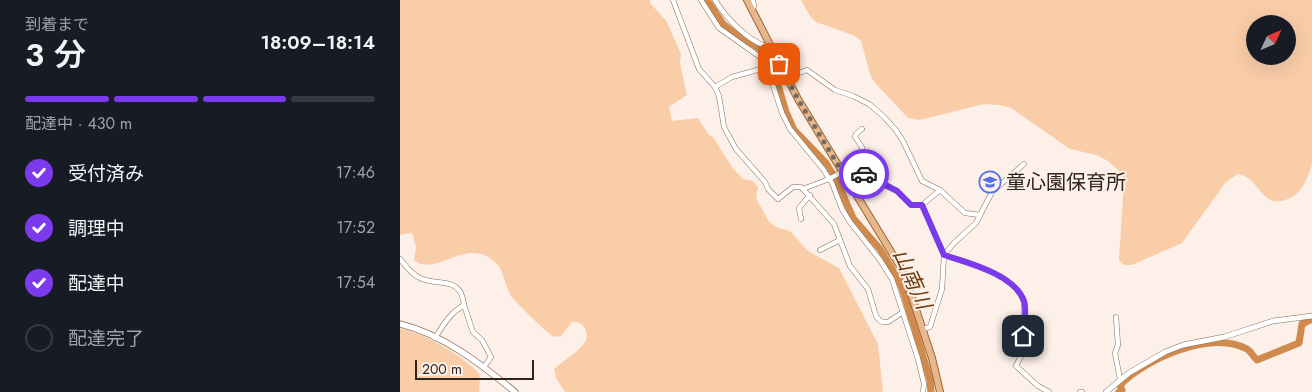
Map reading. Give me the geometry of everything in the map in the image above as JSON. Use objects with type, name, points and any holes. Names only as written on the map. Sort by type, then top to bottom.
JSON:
[{"type":"main road","points":[[747,0],[778,65],[841,174],[904,273],[924,329],[940,392]]},
{"type":"main road","points":[[400,324],[436,338],[468,356],[515,392]]},
{"type":"street","points":[[673,0],[699,69],[715,87],[719,96],[724,127],[736,149],[766,182],[768,189],[776,198],[778,199],[793,187],[804,189],[841,174],[859,171],[897,191],[911,205],[922,205],[940,190]]},
{"type":"street","points":[[701,0],[719,28],[760,57],[770,76],[782,113],[790,129],[830,178],[850,222],[880,260],[892,279],[918,359],[924,384],[923,392]]},
{"type":"street","points":[[715,0],[736,26],[763,46],[770,47]]},
{"type":"street","points":[[752,10],[754,6],[753,0]]},
{"type":"street","points":[[715,87],[732,77],[778,65]]},
{"type":"street","points":[[786,78],[808,70],[835,90],[854,96],[869,104],[895,128],[910,154],[922,181],[940,190],[965,213],[980,215]]},
{"type":"street","points":[[859,171],[856,164],[864,149],[856,134],[862,129]]},
{"type":"street","points":[[944,255],[976,223],[992,192],[1024,164]]},
{"type":"street","points":[[804,189],[834,224],[852,271],[868,289],[876,316],[880,321],[888,322],[903,312]]},
{"type":"street","points":[[802,220],[799,208],[810,195]]},
{"type":"street","points":[[922,205],[944,255],[942,289],[930,327],[924,329]]},
{"type":"street","points":[[820,250],[840,240]]},
{"type":"street","points":[[944,255],[973,264],[1011,282],[1024,300],[1022,343],[1016,366],[1038,386],[1049,392]]},
{"type":"street","points":[[400,259],[410,272],[418,278],[454,286],[463,297],[473,332],[482,340],[490,357],[484,368]]},
{"type":"street","points":[[436,338],[447,318],[464,305]]},
{"type":"street","points":[[1116,316],[1118,345],[1115,353],[1120,379]]},
{"type":"street","points":[[1106,392],[1120,379],[1165,352],[1183,345],[1224,337],[1273,321],[1312,316]]},
{"type":"shaded area","points":[[400,0],[650,0],[650,3],[667,22],[681,54],[680,64],[687,95],[669,107],[672,121],[698,118],[732,167],[743,179],[753,181],[758,187],[756,198],[769,222],[778,228],[790,231],[808,251],[839,268],[878,344],[883,392],[565,392],[557,380],[554,370],[583,345],[587,333],[582,325],[578,322],[572,322],[561,336],[553,336],[513,299],[499,266],[486,256],[474,253],[463,254],[432,264],[423,264],[414,260],[416,247],[412,233],[400,235]]},
{"type":"shaded area","points":[[801,0],[1312,0],[1311,168],[1299,191],[1292,197],[1282,201],[1274,201],[1268,198],[1246,177],[1238,174],[1226,182],[1182,243],[1132,265],[1124,265],[1119,260],[1124,181],[1119,171],[1108,161],[1097,155],[1070,149],[1011,108],[1000,105],[984,104],[920,120],[908,118],[871,77],[861,41],[853,35],[816,22],[810,16]]},
{"type":"shaded area","points":[[400,328],[433,341],[453,352],[471,366],[480,374],[479,392],[400,392]]},
{"type":"waterway","name":"山南川","points":[[707,0],[723,24],[759,48],[771,61],[786,112],[794,130],[826,163],[837,181],[853,218],[880,249],[897,277],[920,346],[930,380],[931,392]]},
{"type":"waterway","points":[[1119,392],[1122,390],[1120,385],[1146,365],[1180,350],[1198,345],[1232,344],[1247,349],[1257,360],[1299,343],[1302,324],[1312,319]]},
{"type":"way so far","points":[[779,64],[844,175],[859,171],[864,174]]},
{"type":"place","name":"童心園保育所","points":[[990,182]]},
{"type":"route","points":[[864,174],[897,191],[911,205],[922,205],[944,255],[973,264],[1011,282],[1024,300],[1023,336]]}]
